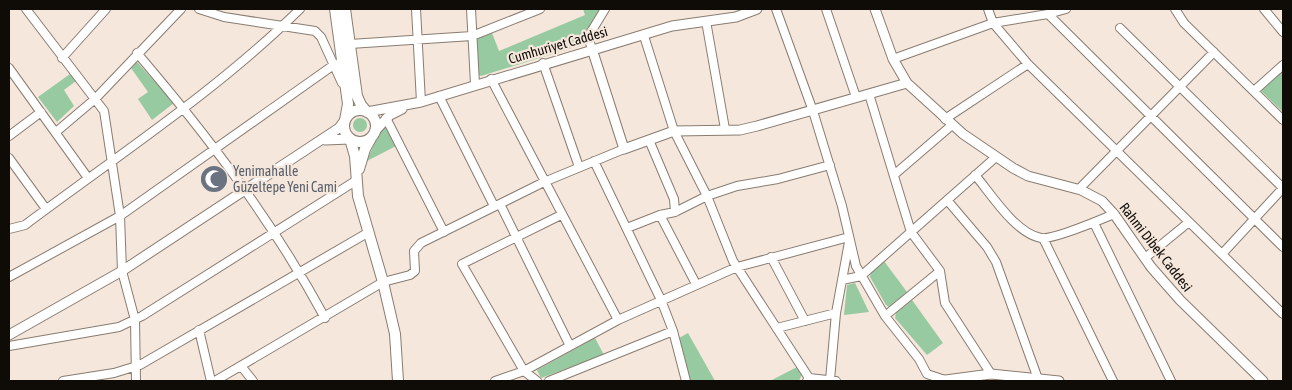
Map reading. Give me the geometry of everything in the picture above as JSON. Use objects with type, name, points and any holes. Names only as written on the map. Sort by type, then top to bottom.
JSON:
[{"type":"main road","points":[[334,9],[347,94],[348,111],[345,120],[345,130],[350,139],[358,196],[383,282],[396,339],[398,381]]},
{"type":"main road","points":[[345,9],[357,96],[361,105],[375,121],[374,133],[361,160],[357,180]]},
{"type":"main road","points":[[345,120],[354,112],[367,112]]},
{"type":"main road","points":[[350,139],[363,142],[374,133]]},
{"type":"street","points":[[26,9],[104,111],[120,216],[122,271],[134,320],[136,381]]},
{"type":"street","points":[[31,16],[38,9]]},
{"type":"street","points":[[62,58],[106,9]]},
{"type":"street","points":[[56,132],[95,99],[181,9]]},
{"type":"street","points":[[199,9],[224,17],[316,31],[335,64],[347,94]]},
{"type":"street","points":[[9,229],[25,225],[113,161],[184,107],[300,9]]},
{"type":"street","points":[[374,133],[386,118],[395,112],[421,102],[416,9]]},
{"type":"street","points":[[471,9],[475,84]]},
{"type":"street","points":[[350,44],[472,36],[540,9]]},
{"type":"street","points":[[605,9],[588,38],[624,149]]},
{"type":"street","name":"Cumhuriyet Caddesi","points":[[367,112],[421,102],[543,63],[644,36],[672,26],[736,17],[757,9]]},
{"type":"street","points":[[776,9],[813,110],[830,165],[856,266],[885,316],[919,359],[927,374],[944,381],[991,374],[1060,381]]},
{"type":"street","points":[[826,9],[856,97]]},
{"type":"street","name":"Rahmi Dibek Caddesi","points":[[875,9],[894,59],[906,83],[949,122],[996,157],[1028,176],[1079,189],[1102,201],[1114,214],[1145,258],[1198,319],[1261,381]]},
{"type":"street","points":[[988,9],[993,23],[1028,64],[1283,314]]},
{"type":"street","points":[[894,59],[993,23],[1048,14],[1066,9]]},
{"type":"street","points":[[1176,9],[1184,23],[1283,120]]},
{"type":"street","points":[[1264,9],[1283,32]]},
{"type":"street","points":[[1048,14],[1283,247]]},
{"type":"street","points":[[706,21],[726,129]]},
{"type":"street","points":[[1120,28],[1283,188],[1222,254]]},
{"type":"street","points":[[644,36],[674,132],[707,196],[737,267],[808,380],[833,380],[836,313],[849,237]]},
{"type":"street","points":[[1079,189],[1214,52]]},
{"type":"street","points":[[137,53],[184,107],[245,188],[301,273],[326,318]]},
{"type":"street","points":[[543,63],[579,167]]},
{"type":"street","points":[[9,277],[120,216],[335,64]]},
{"type":"street","points":[[895,174],[949,122],[1028,64]]},
{"type":"street","points":[[1254,91],[1283,65]]},
{"type":"street","points":[[9,69],[88,178]]},
{"type":"street","points":[[491,79],[618,320]]},
{"type":"street","points":[[199,330],[213,381],[326,318],[383,282],[410,275],[415,271],[414,251],[421,243],[544,182],[624,149],[674,132],[740,130],[906,83]]},
{"type":"street","points":[[869,94],[895,174],[911,232],[940,271],[945,303],[991,374]]},
{"type":"street","points":[[439,96],[516,237],[570,346]]},
{"type":"street","points":[[9,136],[41,112]]},
{"type":"street","points":[[386,118],[444,232]]},
{"type":"street","points":[[9,335],[122,271],[245,188],[320,141],[339,128],[345,120]]},
{"type":"street","points":[[320,141],[336,138],[350,139]]},
{"type":"street","points":[[649,140],[674,199],[675,212]]},
{"type":"street","points":[[842,280],[861,276],[996,157]]},
{"type":"street","points":[[9,158],[46,209]]},
{"type":"street","points":[[594,161],[661,300],[673,331],[686,381]]},
{"type":"street","points":[[627,228],[660,215],[675,212],[707,196],[737,186],[778,179],[830,165]]},
{"type":"street","points":[[975,175],[1021,230],[1043,238],[1094,223],[1114,214]]},
{"type":"street","points":[[9,346],[119,327],[134,320],[357,180]]},
{"type":"street","points":[[947,200],[987,247],[996,262],[1038,379]]},
{"type":"street","points":[[537,381],[524,371],[462,264],[561,215]]},
{"type":"street","points":[[660,215],[696,284]]},
{"type":"street","points":[[1145,258],[1190,222]]},
{"type":"street","points":[[1094,223],[1171,381]]},
{"type":"street","points":[[63,381],[114,373],[135,367],[301,273],[368,232]]},
{"type":"street","points":[[495,381],[524,371],[618,320],[737,267],[849,237]]},
{"type":"street","points":[[1043,238],[1113,381]]},
{"type":"street","points":[[771,257],[805,321]]},
{"type":"street","points":[[885,316],[940,271]]},
{"type":"street","points":[[777,328],[836,313]]},
{"type":"street","points":[[549,381],[673,331]]},
{"type":"street","points":[[241,366],[253,381]]},
{"type":"green space","points":[[583,9],[600,9],[582,38],[569,49],[481,76],[478,74],[477,39],[492,33],[499,51],[585,15]]},
{"type":"green space","points":[[137,62],[174,103],[152,120],[138,99],[148,92],[131,68]]},
{"type":"green space","points":[[1283,69],[1283,112],[1261,91]]},
{"type":"green space","points":[[70,74],[76,81],[64,90],[74,106],[57,122],[38,97]]},
{"type":"green space","points":[[357,118],[363,118],[367,125],[363,132],[357,132],[353,128],[353,122]]},
{"type":"green space","points":[[386,125],[396,146],[367,161],[379,132]]},
{"type":"green space","points":[[884,261],[907,292],[889,307],[870,277],[871,272]]},
{"type":"green space","points":[[855,283],[869,312],[844,315],[847,285]]},
{"type":"green space","points":[[912,300],[943,343],[927,355],[895,318],[896,313]]},
{"type":"green space","points":[[688,333],[715,381],[690,381],[679,338]]},
{"type":"green space","points":[[595,338],[604,355],[541,378],[537,370]]},
{"type":"green space","points":[[797,367],[802,374],[799,381],[770,381]]},
{"type":"place","name":"Yenimahalle Güzeltepe Yeni Cami","points":[[214,179]]}]
